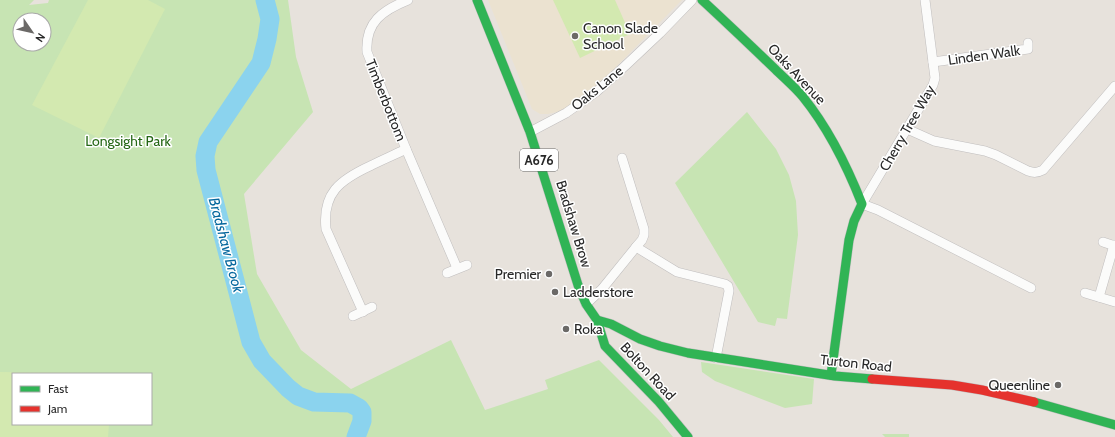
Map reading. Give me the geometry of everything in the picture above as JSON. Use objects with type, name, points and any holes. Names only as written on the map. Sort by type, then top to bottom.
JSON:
[{"type":"main road","name":"Bradshaw Brow","points":[[477,0],[530,132],[578,285],[586,304],[597,320]]},
{"type":"main road","name":"Oaks Avenue","points":[[702,0],[802,96],[818,118],[837,150],[855,184],[862,204]]},
{"type":"main road","points":[[831,376],[849,240],[854,221],[862,204]]},
{"type":"main road","name":"Turton Road","points":[[597,320],[611,324],[640,339],[688,353],[831,376],[952,386],[982,390],[1035,402],[1115,425]]},
{"type":"main road","name":"Bolton Road","points":[[597,320],[605,346],[668,412],[688,437]]},
{"type":"street","name":"Timberbottom","points":[[408,0],[394,6],[378,17],[368,34],[366,43],[367,52],[406,149],[457,268]]},
{"type":"street","name":"Oaks Lane","points":[[530,132],[566,113],[596,92],[654,39],[692,0]]},
{"type":"street","name":"Cherry Tree Way","points":[[862,204],[933,85],[935,78],[925,0]]},
{"type":"street","name":"Linden Walk","points":[[933,62],[1028,49],[1028,43]]},
{"type":"street","points":[[907,129],[934,141],[985,150],[1028,171],[1033,173],[1038,172],[1043,170],[1115,86]]},
{"type":"street","name":"Timberbottom","points":[[363,312],[326,229],[326,210],[333,192],[340,183],[358,172],[406,149]]},
{"type":"street","points":[[586,304],[602,289],[642,240],[644,235],[644,230],[622,158]]},
{"type":"street","points":[[862,204],[878,210],[1031,288]]},
{"type":"street","points":[[1099,297],[1114,246],[1102,242]]},
{"type":"street","points":[[636,247],[677,272],[728,286],[729,291],[716,358]]},
{"type":"street","points":[[447,273],[467,265]]},
{"type":"street","points":[[1085,293],[1115,302]]},
{"type":"street","points":[[353,316],[372,307]]},
{"type":"shaded area","name":"Canon Slade School","points":[[488,0],[682,0],[583,99],[565,110],[548,114],[540,114],[532,109]]},
{"type":"green space","name":"Longsight Park","points":[[0,0],[34,0],[29,5],[48,3],[49,0],[288,0],[296,57],[313,112],[244,194],[257,274],[301,350],[351,389],[451,340],[485,410],[548,389],[545,380],[599,360],[659,420],[673,437],[0,437]]},
{"type":"green space","points":[[88,0],[148,0],[165,9],[99,138],[32,105]]},
{"type":"green space","points":[[553,0],[615,0],[630,34],[580,58]]},
{"type":"green space","points":[[747,112],[776,149],[789,175],[796,201],[798,235],[787,319],[777,318],[775,326],[758,322],[675,183]]},
{"type":"green space","points":[[701,362],[814,379],[812,404],[785,408],[715,381],[702,372]]},
{"type":"green space","points":[[0,372],[109,373],[12,373],[12,425],[109,425],[108,437],[0,437]]},
{"type":"green space","points":[[882,434],[909,434],[909,437],[885,437]]},
{"type":"waterway","name":"Bradshaw Brook","points":[[265,0],[270,19],[261,63],[208,142],[205,156],[206,170],[251,342],[262,361],[288,388],[298,396],[314,402],[350,403],[359,408],[362,412],[362,421],[356,437]]},
{"type":"traffic: fast","points":[[477,0],[530,132],[578,285],[586,304],[597,320],[605,346],[659,402],[688,437]]},
{"type":"traffic: fast","points":[[702,0],[803,97],[837,148],[862,204],[854,221],[849,240],[831,375]]},
{"type":"traffic: fast","points":[[597,320],[611,324],[640,339],[688,353],[835,376],[872,379]]},
{"type":"traffic: fast","points":[[1034,402],[1115,425]]},
{"type":"traffic: jam","points":[[872,379],[952,385],[1034,402]]},
{"type":"place","name":"Canon Slade School","points":[[575,36]]},
{"type":"place","name":"Premier","points":[[549,274]]},
{"type":"place","name":"Ladderstore","points":[[555,292]]},
{"type":"place","name":"Roka","points":[[566,329]]},
{"type":"place","name":"Queenline","points":[[1058,385]]}]
